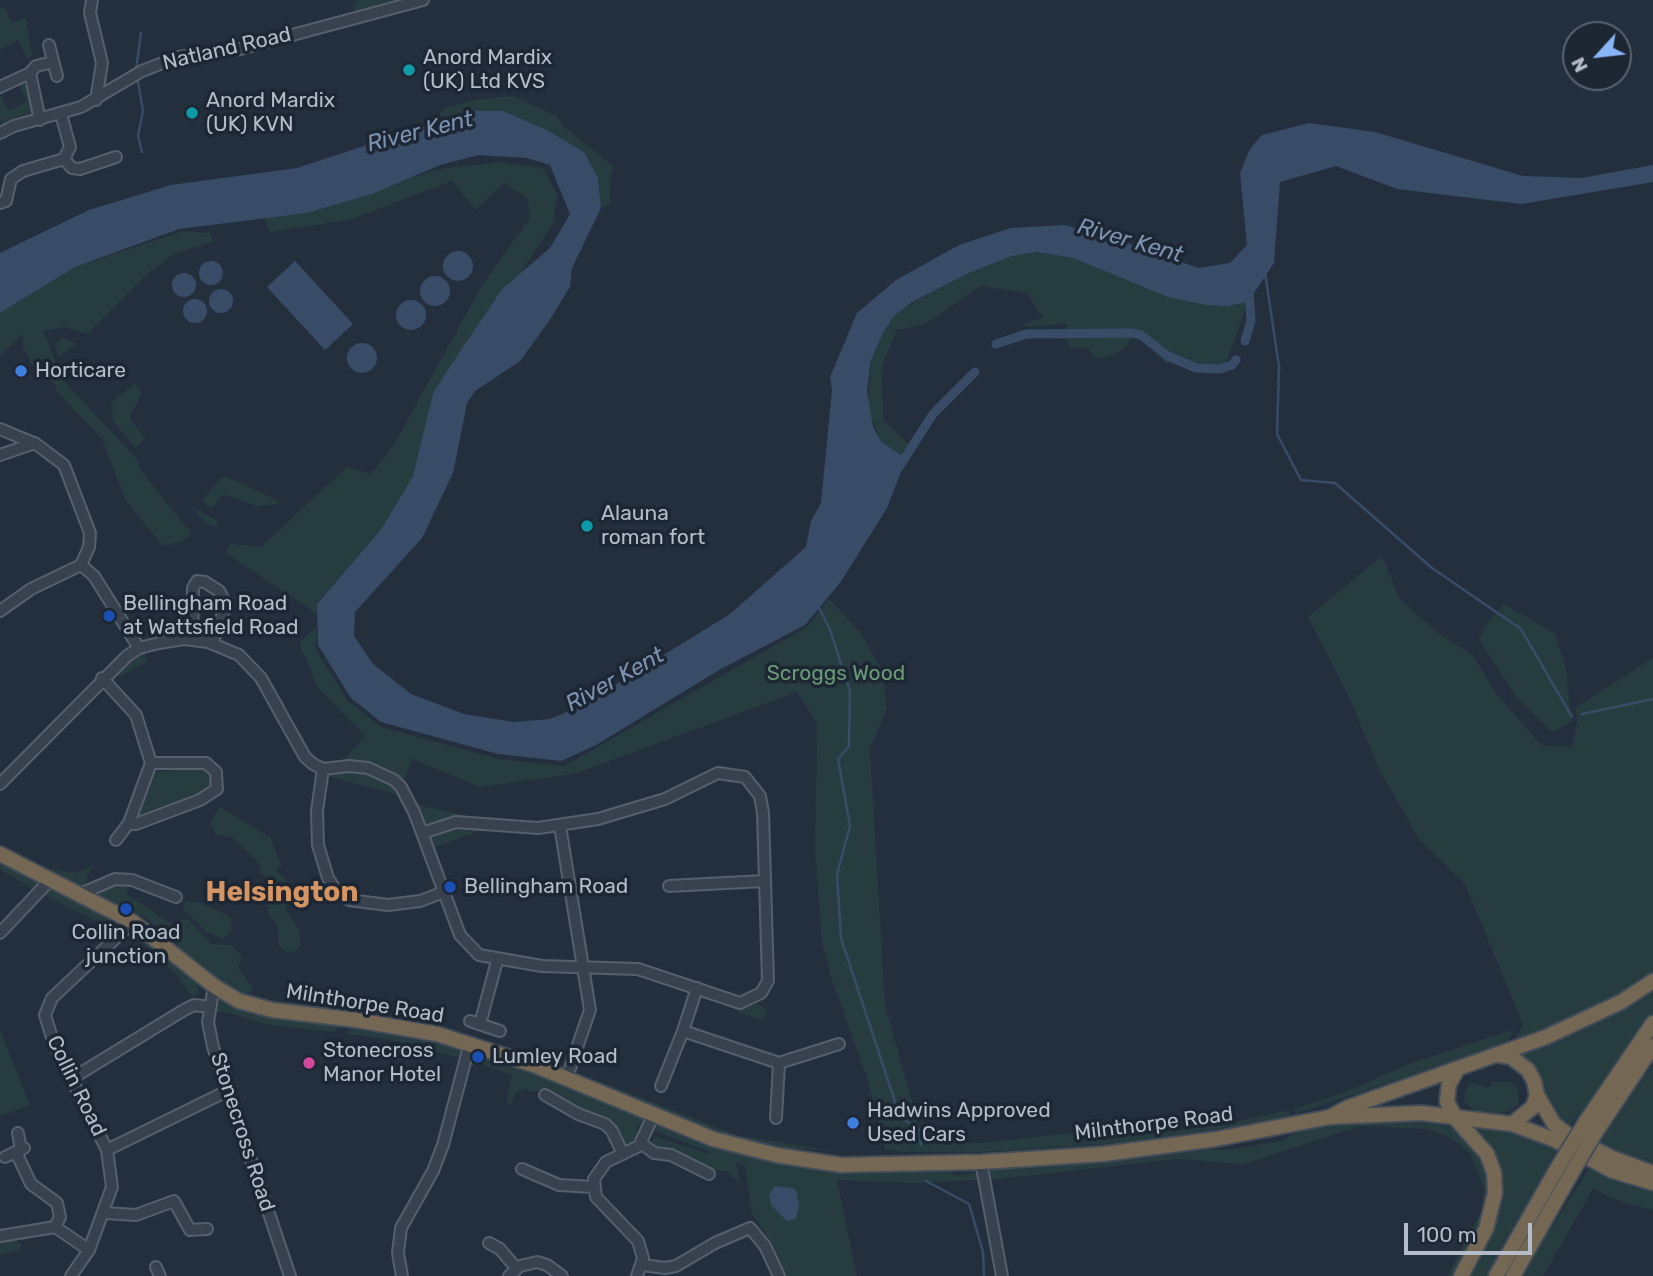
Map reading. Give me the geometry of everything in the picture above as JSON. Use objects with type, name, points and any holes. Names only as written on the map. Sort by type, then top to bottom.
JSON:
[{"type":"highway","name":"Milnthorpe Road","points":[[0,854],[133,922],[215,986],[239,1001],[272,1010],[409,1027],[470,1044],[534,1065],[653,1116],[724,1142],[797,1159],[841,1165],[981,1163],[1160,1147],[1331,1117],[1421,1113],[1454,1116]]},
{"type":"highway","points":[[1461,1276],[1486,1229],[1496,1193],[1494,1173],[1487,1154],[1454,1116],[1447,1093],[1457,1070],[1583,1021],[1653,981]]},
{"type":"highway","points":[[1496,1276],[1564,1171],[1653,1023]]},
{"type":"highway","points":[[1591,1126],[1653,1046]]},
{"type":"highway","points":[[1499,1055],[1511,1057],[1528,1070],[1537,1095],[1554,1124],[1571,1137],[1612,1158],[1653,1173]]},
{"type":"highway","name":"Milnthorpe Road","points":[[1331,1117],[1349,1107],[1457,1070]]},
{"type":"highway","points":[[1512,1124],[1533,1107],[1537,1095]]},
{"type":"highway","points":[[1454,1116],[1512,1124],[1555,1140],[1613,1171],[1653,1183]]},
{"type":"highway","points":[[1513,1276],[1564,1171]]},
{"type":"street","points":[[92,0],[90,13],[102,63],[96,100]]},
{"type":"street","name":"Natland Road","points":[[0,133],[14,125],[61,114],[96,100],[137,73],[178,57],[240,48],[423,0]]},
{"type":"street","points":[[49,45],[57,76]]},
{"type":"street","points":[[0,87],[30,73],[36,66],[53,62]]},
{"type":"street","points":[[30,73],[40,120]]},
{"type":"street","points":[[0,203],[6,201],[11,179],[23,171],[64,159],[70,147],[61,114]]},
{"type":"street","points":[[64,159],[72,168],[80,169],[116,157]]},
{"type":"street","points":[[0,429],[35,443],[64,465],[90,533],[89,547],[81,565],[32,589],[0,611]]},
{"type":"street","points":[[0,455],[35,443]]},
{"type":"street","points":[[81,565],[94,576],[139,648]]},
{"type":"street","points":[[192,640],[193,588],[197,581],[205,582],[219,591],[224,600],[212,643]]},
{"type":"street","points":[[0,785],[102,678],[139,648],[192,640],[212,643],[239,655],[261,678],[305,757],[323,769],[358,766],[394,780],[407,797],[460,935],[479,955],[496,961],[542,966],[638,969],[740,1003],[761,993],[768,981],[763,813],[755,788],[745,776],[718,773],[668,798],[634,811],[560,826],[505,827],[456,822],[422,833]]},
{"type":"street","points":[[102,678],[136,715],[151,763],[129,823],[116,840]]},
{"type":"street","points":[[129,823],[136,824],[200,800],[218,789],[216,772],[206,763],[151,763]]},
{"type":"street","points":[[323,769],[317,811],[318,845],[328,878],[337,892],[349,900],[388,905],[420,901],[444,892]]},
{"type":"street","points":[[560,826],[586,967],[590,1010],[566,1080]]},
{"type":"street","points":[[0,933],[51,879]]},
{"type":"street","points":[[79,894],[115,879],[132,880],[176,897]]},
{"type":"street","points":[[669,886],[764,881]]},
{"type":"street","name":"Collin Road","points":[[71,1276],[89,1250],[105,1213],[112,1187],[107,1150],[48,1031],[47,1008],[52,998],[133,922]]},
{"type":"street","points":[[496,961],[475,1023],[500,1031]]},
{"type":"street","name":"Stonecross Road","points":[[215,986],[209,1007],[213,1047],[290,1276]]},
{"type":"street","points":[[661,1086],[697,988]]},
{"type":"street","points":[[71,1079],[184,1010],[194,1005],[209,1007]]},
{"type":"street","points":[[683,1031],[779,1063],[839,1044]]},
{"type":"street","points":[[402,1276],[398,1253],[401,1228],[420,1196],[443,1145],[470,1044]]},
{"type":"street","points":[[776,1118],[779,1063]]},
{"type":"street","points":[[107,1150],[227,1091]]},
{"type":"street","points":[[545,1095],[555,1107],[605,1124],[612,1131],[623,1154]]},
{"type":"street","points":[[637,1276],[642,1265],[638,1241],[601,1203],[593,1187],[596,1174],[602,1165],[641,1143],[653,1116]]},
{"type":"street","points":[[18,1133],[16,1152],[31,1184],[57,1203],[60,1217],[55,1227]]},
{"type":"street","points":[[641,1143],[653,1153],[670,1155],[709,1174]]},
{"type":"street","points":[[981,1163],[1002,1276]]},
{"type":"street","points":[[522,1169],[536,1170],[559,1185],[593,1187]]},
{"type":"street","points":[[105,1213],[136,1215],[174,1201],[190,1230],[207,1229]]},
{"type":"street","points":[[642,1265],[665,1268],[676,1266],[750,1222],[779,1276]]},
{"type":"street","points":[[0,1236],[55,1227],[89,1250]]},
{"type":"street","points":[[489,1243],[500,1249],[512,1272],[537,1262],[547,1265],[562,1276]]},
{"type":"green space","points":[[359,0],[425,0],[354,15],[353,4]]},
{"type":"green space","points":[[0,8],[5,8],[12,23],[26,18],[32,57],[27,59],[18,40],[0,50]]},
{"type":"green space","points":[[22,82],[27,86],[33,111],[2,123],[0,95],[9,111],[27,101],[19,85],[13,88],[14,84]]},
{"type":"green space","points":[[513,96],[556,116],[566,128],[614,167],[609,176],[610,205],[601,208],[598,178],[584,152],[545,129],[503,111],[431,126],[446,107],[474,100]]},
{"type":"green space","points":[[500,162],[543,168],[557,194],[553,223],[519,276],[502,289],[433,393],[413,476],[382,528],[317,603],[317,614],[224,552],[230,544],[261,547],[347,467],[371,474],[393,446],[484,282],[530,218],[528,199],[504,183],[476,210],[452,181],[349,220],[270,232],[264,218],[307,213],[372,194],[409,178],[441,169]]},
{"type":"green space","points":[[182,231],[210,233],[213,242],[175,253],[146,275],[87,334],[65,327],[43,331],[64,381],[138,460],[140,469],[191,533],[182,542],[163,546],[126,501],[102,439],[55,389],[56,385],[34,368],[23,348],[22,334],[0,357],[0,313],[75,267]]},
{"type":"green space","points":[[1037,252],[1073,258],[1168,297],[1205,305],[1227,306],[1248,302],[1226,363],[1219,367],[1197,367],[1177,357],[1166,364],[1140,337],[1134,335],[1124,349],[1108,357],[1095,358],[1087,347],[1071,349],[1065,337],[1067,324],[1025,327],[1025,323],[1043,318],[1027,293],[981,286],[925,324],[897,330],[881,368],[884,421],[908,444],[900,456],[881,441],[868,409],[871,360],[884,331],[895,315],[912,303],[969,273],[1012,256]]},
{"type":"green space","points":[[63,337],[76,344],[58,357],[55,344]]},
{"type":"green space","points":[[135,384],[142,393],[129,418],[145,438],[136,448],[113,421],[111,402]]},
{"type":"green space","points":[[224,476],[280,501],[278,504],[256,506],[223,494],[212,508],[201,501]]},
{"type":"green space","points":[[190,506],[216,520],[218,527],[208,525]]},
{"type":"green space","points":[[1382,556],[1400,599],[1439,634],[1472,654],[1496,693],[1541,745],[1572,747],[1577,722],[1576,707],[1653,658],[1653,972],[1605,1002],[1514,1041],[1523,1025],[1465,884],[1419,839],[1380,771],[1350,700],[1308,617]]},
{"type":"green space","name":"Scroggs Wood","points":[[829,599],[860,632],[882,669],[887,709],[870,748],[885,1005],[924,1143],[981,1143],[1098,1130],[1167,1131],[1222,1125],[1289,1110],[1290,1116],[1282,1118],[1291,1118],[1208,1134],[1079,1150],[975,1156],[903,1154],[1005,1153],[1118,1143],[981,1152],[903,1152],[885,1149],[868,1081],[831,977],[822,943],[815,851],[817,723],[797,692],[574,774],[480,787],[412,759],[404,781],[371,764],[342,762],[365,736],[317,686],[299,643],[317,626],[316,650],[347,700],[381,727],[499,759],[564,766],[807,627]],"holes":[[[1271,1120],[1207,1132],[1141,1140]]]},
{"type":"green space","points":[[1504,604],[1555,634],[1566,667],[1571,722],[1552,732],[1517,698],[1479,640],[1485,627]]},
{"type":"green space","points":[[144,653],[148,661],[121,676],[116,670]]},
{"type":"green space","points":[[205,768],[211,777],[212,787],[205,794],[141,818],[137,815],[136,810],[154,772]]},
{"type":"green space","points":[[356,769],[389,781],[402,796],[328,776]]},
{"type":"green space","points":[[414,804],[472,817],[475,819],[425,829]]},
{"type":"green space","points":[[219,807],[270,837],[281,865],[276,870],[293,887],[285,909],[300,932],[300,947],[292,952],[284,951],[279,946],[277,924],[269,915],[266,890],[269,882],[261,873],[257,861],[233,838],[216,834],[210,823]]},
{"type":"green space","points":[[449,827],[488,828],[432,848],[429,839],[431,834]]},
{"type":"green space","points":[[0,859],[41,880],[42,884],[36,890],[0,870]]},
{"type":"green space","points":[[94,865],[87,875],[86,887],[76,886],[49,869],[76,873]]},
{"type":"green space","points":[[111,874],[119,875],[127,886],[126,894],[172,924],[178,919],[189,920],[211,944],[231,945],[242,957],[238,968],[254,989],[246,996],[228,988],[188,960],[177,944],[146,918],[97,894],[90,894],[93,881]]},
{"type":"green space","points":[[52,887],[113,917],[115,930],[44,895]]},
{"type":"green space","points":[[185,901],[201,903],[230,916],[232,929],[224,939],[206,932],[183,909]]},
{"type":"green space","points":[[137,931],[197,980],[198,993],[192,997],[179,977],[148,948],[128,934]]},
{"type":"green space","points":[[1653,988],[1653,1014],[1580,1120],[1576,1118],[1568,1128],[1544,1099],[1536,1070],[1520,1053]]},
{"type":"green space","points":[[221,998],[338,1023],[340,1026],[334,1032],[269,1025],[226,1012],[216,1012]]},
{"type":"green space","points":[[757,1004],[767,1010],[763,1020],[737,1012],[739,1008]]},
{"type":"green space","points":[[352,1026],[415,1034],[461,1048],[461,1058],[381,1038],[346,1034]]},
{"type":"green space","points":[[1515,1029],[1506,1043],[1296,1114],[1294,1109],[1345,1092],[1409,1064]]},
{"type":"green space","points":[[0,1030],[30,1105],[0,1116]]},
{"type":"green space","points":[[477,1055],[499,1063],[508,1062],[632,1115],[749,1156],[839,1171],[946,1170],[956,1176],[977,1173],[979,1180],[912,1183],[837,1180],[857,1276],[783,1276],[773,1245],[752,1214],[745,1165],[736,1162],[740,1184],[727,1171],[708,1170],[652,1146],[653,1138],[658,1137],[708,1154],[710,1152],[636,1124],[638,1135],[626,1144],[621,1136],[587,1113],[543,1091],[529,1092],[526,1088],[516,1093],[511,1104],[506,1102],[512,1075],[475,1062],[471,1069],[468,1065],[472,1057]]},
{"type":"green space","points":[[1653,1064],[1653,1169],[1598,1145],[1604,1134],[1601,1132]]},
{"type":"green space","points":[[581,1074],[736,1135],[832,1151],[790,1148],[729,1137],[662,1112]]},
{"type":"green space","points":[[1509,1081],[1518,1089],[1519,1103],[1510,1111],[1494,1114],[1475,1111],[1464,1101],[1465,1091],[1472,1083],[1488,1088],[1492,1082]]},
{"type":"green space","points":[[1409,1120],[1447,1126],[1463,1134],[1481,1154],[1489,1177],[1489,1209],[1456,1276],[1447,1276],[1482,1210],[1484,1187],[1470,1153],[1448,1136],[1427,1129],[1360,1126],[1244,1164],[1178,1159],[989,1180],[987,1174],[993,1169],[1197,1149],[1227,1150],[1281,1141],[1296,1132],[1334,1125]]},
{"type":"green space","points":[[1474,1127],[1519,1134],[1557,1149],[1550,1162],[1554,1165],[1490,1276],[1465,1276],[1498,1202]]},
{"type":"green space","points":[[1590,1167],[1653,1191],[1653,1210],[1625,1203],[1593,1189],[1543,1276],[1520,1276]]},
{"type":"green space","points":[[16,1240],[22,1246],[18,1251],[0,1255],[0,1242]]},
{"type":"water","name":"River Kent","points":[[471,111],[503,111],[545,129],[584,152],[598,178],[601,208],[572,268],[570,287],[549,321],[520,361],[475,391],[467,403],[453,473],[422,538],[355,612],[354,636],[373,664],[411,694],[464,714],[514,722],[550,719],[581,706],[730,614],[806,547],[811,521],[821,503],[832,390],[830,377],[857,313],[896,280],[959,245],[1011,228],[1064,225],[1113,238],[1198,268],[1230,263],[1247,245],[1240,173],[1250,149],[1262,135],[1309,123],[1375,132],[1523,176],[1581,178],[1653,165],[1653,182],[1521,204],[1397,189],[1336,166],[1280,182],[1274,263],[1248,302],[1227,306],[1205,305],[1168,297],[1073,258],[1037,252],[1012,256],[969,273],[912,302],[895,315],[884,331],[871,360],[867,391],[873,427],[881,441],[906,459],[887,508],[840,583],[805,625],[719,670],[596,745],[561,761],[498,754],[381,722],[351,698],[318,645],[317,604],[382,528],[413,476],[433,393],[447,371],[502,289],[550,248],[570,214],[550,165],[527,158],[478,155],[440,165],[372,194],[307,213],[179,229],[75,267],[0,313],[0,253],[89,210],[171,185],[297,168]]},
{"type":"water","points":[[458,251],[469,255],[473,266],[469,277],[458,281],[447,277],[443,266],[447,255]]},
{"type":"water","points":[[211,261],[222,268],[223,273],[216,284],[211,285],[200,278],[199,273],[206,262]]},
{"type":"water","points":[[295,261],[353,324],[325,350],[267,287]]},
{"type":"water","points":[[184,273],[195,280],[196,285],[189,296],[184,297],[173,290],[172,285],[179,274]]},
{"type":"water","points":[[435,276],[446,280],[450,291],[446,302],[435,306],[424,302],[420,291],[424,280]]},
{"type":"water","points":[[221,289],[232,296],[233,301],[226,312],[221,313],[210,306],[209,301],[216,290]]},
{"type":"water","points":[[195,299],[206,306],[207,311],[200,322],[195,323],[184,316],[183,311],[190,300]]},
{"type":"water","points":[[411,300],[422,304],[426,315],[422,326],[411,330],[400,326],[396,315],[400,304]]},
{"type":"water","points":[[362,343],[373,347],[377,358],[373,369],[362,373],[351,369],[347,358],[351,347]]},
{"type":"water","points":[[775,1186],[793,1188],[797,1192],[799,1206],[796,1219],[787,1221],[771,1205],[769,1195]]},
{"type":"waterway","points":[[136,70],[141,33]]},
{"type":"waterway","points":[[137,76],[143,111],[138,136],[142,152]]},
{"type":"waterway","points":[[1265,272],[1279,367],[1277,434],[1301,480],[1335,483],[1432,568],[1521,629],[1572,717]]},
{"type":"waterway","points":[[1245,341],[1251,321],[1249,288]]},
{"type":"waterway","points":[[996,344],[1026,334],[1132,333],[1141,335],[1168,356],[1196,368],[1220,369],[1232,365],[1236,360]]},
{"type":"waterway","points":[[899,467],[933,414],[975,372]]},
{"type":"waterway","points":[[818,606],[830,630],[850,691],[849,746],[838,759],[850,826],[837,874],[841,938],[900,1117],[919,1129],[921,1145]]},
{"type":"waterway","points":[[1582,714],[1653,699]]},
{"type":"waterway","points":[[926,1181],[969,1204],[983,1252],[984,1276]]},
{"type":"place","name":"Anord Mardix (UK) Ltd KVS","points":[[409,70]]},
{"type":"place","name":"Anord Mardix (UK) KVN","points":[[192,113]]},
{"type":"place","name":"Horticare","points":[[21,371]]},
{"type":"place","name":"Alauna roman fort","points":[[587,526]]},
{"type":"place","name":"Bellingham Road at Wattsfield Road","points":[[109,616]]},
{"type":"place","name":"Bellingham Road","points":[[450,887]]},
{"type":"place","name":"Collin Road junction","points":[[126,909]]},
{"type":"place","name":"Lumley Road","points":[[478,1057]]},
{"type":"place","name":"Stonecross Manor Hotel","points":[[309,1063]]},
{"type":"place","name":"Hadwins Approved Used Cars","points":[[853,1123]]},
{"type":"district","name":"Helsington","points":[[282,893]]}]
